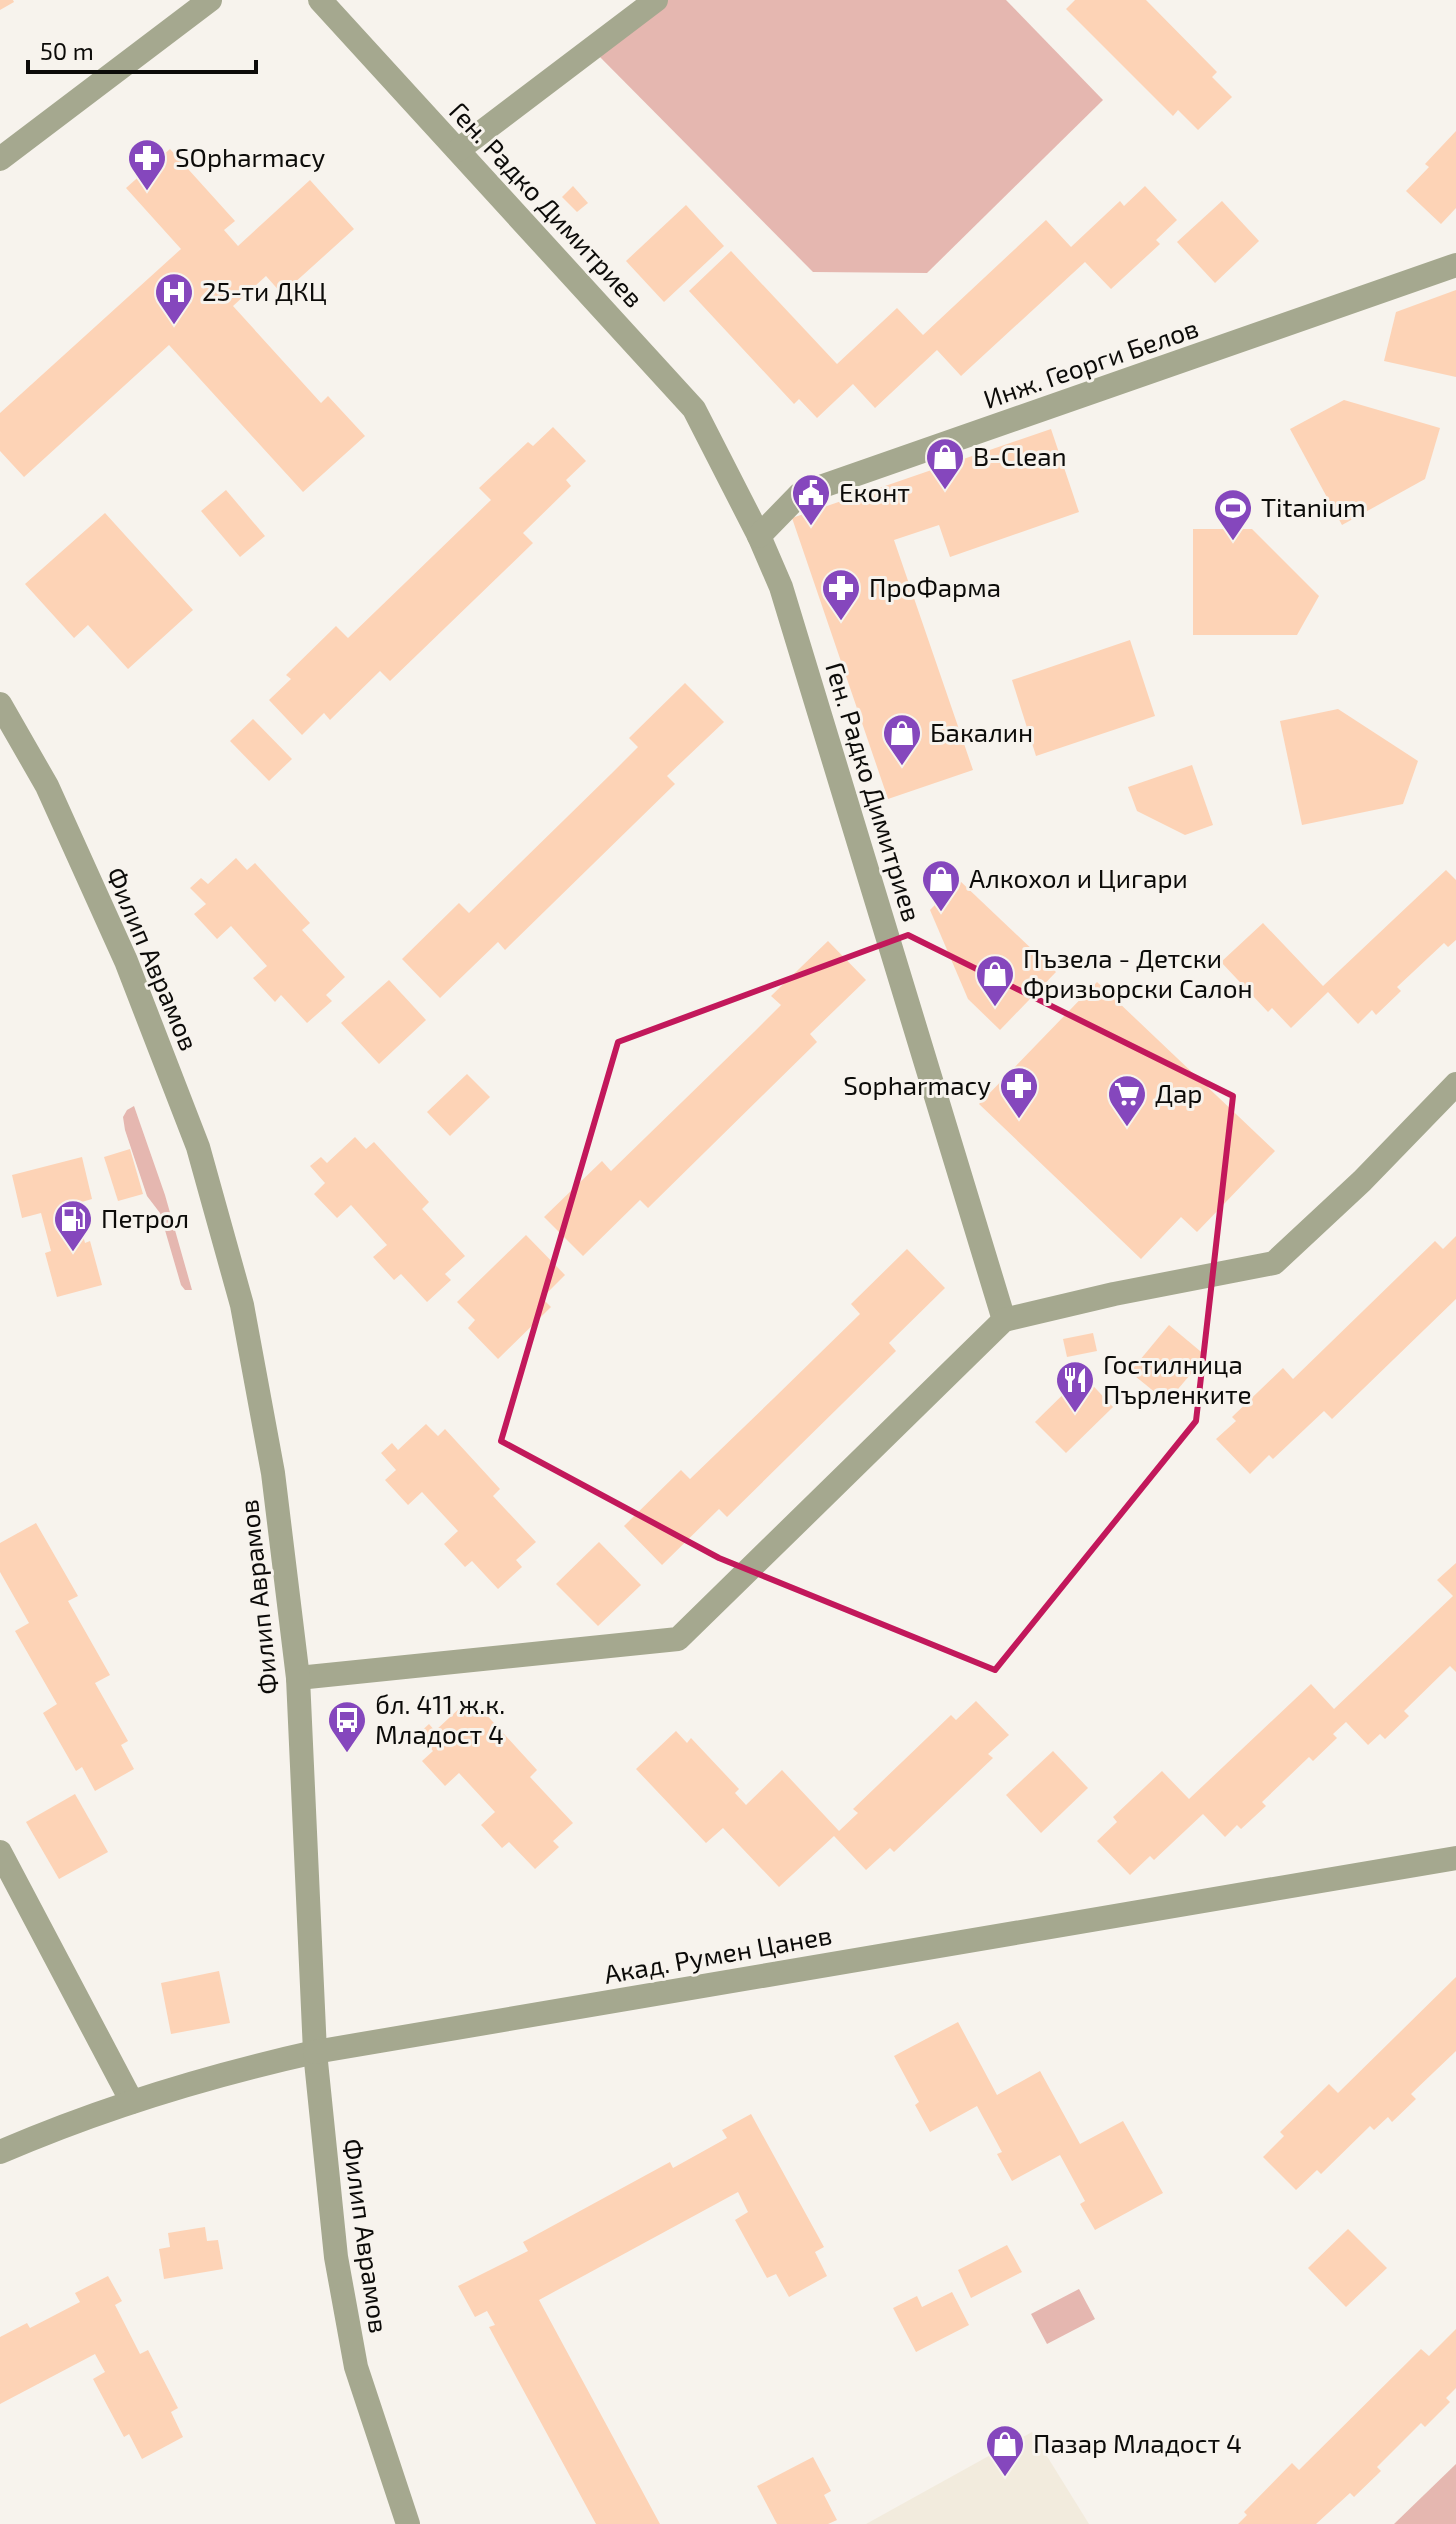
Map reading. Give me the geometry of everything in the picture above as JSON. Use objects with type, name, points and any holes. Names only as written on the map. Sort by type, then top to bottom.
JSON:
[{"type":"street","points":[[0,159],[210,0]]},
{"type":"street","name":"Ген. Радко Димитриев","points":[[320,0],[694,409],[759,536],[781,587],[1004,1320]]},
{"type":"street","points":[[458,150],[656,0]]},
{"type":"street","name":"Инж. Георги Белов","points":[[759,536],[800,494],[1456,265]]},
{"type":"street","name":"Филип Аврамов","points":[[0,704],[47,786],[126,961],[198,1147],[242,1305],[273,1473],[298,1678],[315,2052],[344,2310],[356,2367],[408,2524]]},
{"type":"street","points":[[298,1678],[678,1639],[1004,1320],[1114,1294],[1274,1263],[1362,1181],[1456,1084]]},
{"type":"street","points":[[0,1852],[132,2102]]},
{"type":"street","name":"Акад. Румен Цанев","points":[[0,2152],[46,2132],[200,2080],[315,2052],[1456,1858]]},
{"type":"highlighted area","points":[[908,935],[1233,1096],[1196,1421],[995,1670],[719,1558],[501,1441],[618,1042]]},
{"type":"shaded area","points":[[656,0],[1006,0],[1103,100],[927,273],[813,272],[593,50]]},
{"type":"shaded area","points":[[134,1106],[165,1195],[192,1290],[185,1290],[181,1285],[160,1213],[147,1196],[125,1130],[123,1117]]},
{"type":"shaded area","points":[[1079,2289],[1095,2319],[1047,2344],[1031,2314]]},
{"type":"shaded area","name":"Пазар Младост 4","points":[[1032,2432],[1089,2524],[866,2524]]},
{"type":"shaded area","points":[[1456,2464],[1456,2524],[1394,2524]]},
{"type":"building","points":[[0,0],[13,0],[14,2],[0,10]]},
{"type":"building","points":[[1075,0],[1146,0],[1217,72],[1212,77],[1232,97],[1198,130],[1178,110],[1173,116],[1066,9]]},
{"type":"building","points":[[1456,131],[1456,208],[1441,224],[1406,191],[1429,167],[1425,164]]},
{"type":"building","name":"25-ти ДКЦ","points":[[170,149],[235,221],[224,230],[238,246],[310,180],[354,229],[282,294],[266,276],[233,306],[321,403],[328,396],[365,436],[303,492],[169,345],[24,477],[0,451],[0,413],[181,249],[126,188]]},
{"type":"building","points":[[573,186],[588,203],[577,212],[562,197]]},
{"type":"building","points":[[1145,186],[1177,220],[1156,240],[1160,244],[1111,289],[1085,262],[961,376],[937,350],[875,408],[853,384],[817,418],[799,399],[794,404],[689,291],[731,251],[837,364],[897,308],[923,335],[1046,220],[1071,247],[1120,201],[1124,206]]},
{"type":"building","points":[[1222,201],[1259,241],[1215,283],[1177,242]]},
{"type":"building","points":[[686,205],[724,246],[664,302],[626,261]]},
{"type":"building","points":[[1456,290],[1456,377],[1384,361],[1396,312]]},
{"type":"building","points":[[1344,400],[1440,428],[1425,479],[1342,525],[1290,429]]},
{"type":"building","points":[[553,427],[586,461],[566,480],[571,486],[523,533],[533,543],[390,681],[380,671],[330,720],[324,713],[302,735],[269,700],[291,679],[286,675],[336,626],[348,638],[491,500],[479,488],[528,442],[533,446]]},
{"type":"building","points":[[1051,429],[1079,512],[950,557],[939,525],[894,540],[973,770],[888,799],[792,518]]},
{"type":"building","points":[[226,490],[265,536],[240,557],[201,511]]},
{"type":"building","points":[[105,513],[193,610],[128,669],[88,625],[74,638],[25,584]]},
{"type":"building","points":[[1193,529],[1252,529],[1319,596],[1297,635],[1193,635]]},
{"type":"building","points":[[1130,640],[1155,716],[1036,756],[1012,680]]},
{"type":"building","points":[[685,683],[724,722],[667,776],[675,784],[505,950],[498,942],[440,998],[402,959],[459,903],[469,913],[638,747],[629,738]]},
{"type":"building","points":[[1338,709],[1418,761],[1403,804],[1302,825],[1280,721]]},
{"type":"building","points":[[253,719],[292,759],[269,781],[230,741]]},
{"type":"building","points":[[1192,765],[1213,825],[1185,835],[1137,811],[1128,787]]},
{"type":"building","points":[[236,858],[247,870],[255,863],[310,923],[302,930],[345,977],[326,995],[332,1001],[307,1023],[281,995],[275,1002],[253,978],[267,966],[231,926],[217,939],[194,914],[206,904],[190,888],[201,878],[208,884]]},
{"type":"building","points":[[1446,870],[1456,880],[1456,940],[1448,947],[1444,943],[1397,987],[1401,991],[1376,1015],[1372,1010],[1358,1024],[1328,992],[1291,1028],[1272,1008],[1268,1012],[1221,962],[1263,923],[1323,986]]},
{"type":"building","points":[[959,880],[1056,972],[1000,1030],[968,999],[930,910]]},
{"type":"building","points":[[828,941],[866,980],[810,1034],[817,1042],[648,1208],[640,1200],[583,1256],[544,1217],[602,1161],[611,1171],[781,1005],[771,996]]},
{"type":"building","points":[[389,980],[426,1020],[379,1064],[341,1023]]},
{"type":"building","name":"Дар","points":[[1097,982],[1275,1151],[1197,1232],[1181,1217],[1141,1259],[979,1104]]},
{"type":"building","points":[[467,1074],[490,1097],[450,1136],[427,1112]]},
{"type":"building","points":[[355,1137],[366,1149],[374,1142],[429,1202],[422,1209],[465,1256],[445,1274],[451,1280],[427,1302],[401,1274],[394,1280],[373,1257],[387,1245],[351,1205],[337,1218],[314,1194],[325,1183],[310,1166],[321,1157],[327,1163]]},
{"type":"building","points":[[130,1149],[143,1194],[118,1201],[104,1157]]},
{"type":"building","points":[[82,1157],[92,1199],[75,1204],[85,1243],[90,1241],[102,1285],[57,1297],[45,1253],[51,1251],[41,1213],[22,1218],[12,1175]]},
{"type":"building","points":[[526,1235],[565,1275],[542,1298],[551,1307],[498,1359],[468,1328],[475,1320],[457,1302]]},
{"type":"building","points":[[1456,1236],[1456,1299],[1332,1419],[1324,1411],[1273,1459],[1269,1455],[1250,1474],[1216,1439],[1236,1421],[1232,1417],[1283,1368],[1293,1379],[1435,1241],[1443,1249]]},
{"type":"building","points":[[907,1249],[945,1288],[889,1343],[896,1351],[727,1517],[719,1509],[662,1565],[624,1526],[681,1470],[690,1479],[860,1314],[851,1304]]},
{"type":"building","points":[[1169,1325],[1206,1356],[1167,1402],[1130,1372]]},
{"type":"building","points":[[1093,1333],[1097,1351],[1067,1357],[1063,1339]]},
{"type":"building","points":[[1083,1375],[1113,1407],[1066,1453],[1035,1422]]},
{"type":"building","points":[[426,1424],[438,1436],[445,1429],[500,1489],[493,1496],[536,1542],[516,1560],[522,1567],[498,1589],[472,1561],[465,1567],[444,1544],[458,1531],[422,1492],[408,1505],[385,1480],[396,1470],[381,1453],[392,1443],[398,1450]]},
{"type":"building","points":[[36,1523],[78,1596],[68,1601],[110,1675],[95,1683],[128,1741],[121,1745],[134,1769],[95,1791],[82,1767],[76,1771],[43,1713],[57,1704],[15,1631],[29,1623],[0,1572],[0,1543]]},
{"type":"building","points":[[599,1542],[641,1585],[598,1626],[556,1584]]},
{"type":"building","points":[[1456,1563],[1456,1672],[1450,1666],[1404,1711],[1409,1716],[1385,1739],[1380,1734],[1368,1745],[1346,1722],[1333,1734],[1337,1738],[1313,1761],[1309,1757],[1262,1802],[1266,1806],[1241,1829],[1237,1825],[1225,1837],[1203,1814],[1154,1860],[1150,1856],[1130,1875],[1097,1841],[1117,1822],[1113,1817],[1162,1771],[1189,1799],[1311,1684],[1334,1709],[1453,1596],[1437,1580]]},
{"type":"building","points":[[976,1701],[1009,1735],[988,1754],[993,1758],[894,1852],[890,1848],[866,1870],[834,1836],[779,1887],[723,1828],[706,1843],[636,1769],[676,1731],[687,1743],[691,1738],[739,1789],[735,1793],[746,1805],[782,1770],[839,1831],[858,1813],[853,1809],[951,1715],[956,1720]]},
{"type":"building","points":[[463,1705],[474,1717],[482,1710],[537,1770],[530,1777],[573,1823],[553,1841],[559,1847],[535,1869],[509,1842],[502,1848],[481,1825],[495,1812],[459,1773],[445,1786],[422,1761],[433,1751],[418,1734],[429,1724],[435,1731]]},
{"type":"building","points":[[1053,1751],[1088,1788],[1041,1833],[1006,1795]]},
{"type":"building","points":[[75,1794],[108,1852],[59,1879],[26,1822]]},
{"type":"building","points":[[219,1971],[230,2023],[171,2034],[161,1983]]},
{"type":"building","points":[[1456,1977],[1456,2051],[1411,2094],[1416,2099],[1392,2122],[1388,2117],[1374,2130],[1370,2126],[1321,2174],[1317,2170],[1296,2190],[1263,2157],[1284,2136],[1280,2132],[1329,2084],[1338,2093]]},
{"type":"building","points":[[958,2022],[997,2095],[1040,2071],[1080,2144],[1123,2121],[1163,2193],[1095,2230],[1080,2204],[1085,2201],[1060,2155],[1012,2181],[997,2154],[1002,2152],[977,2106],[930,2132],[915,2105],[919,2102],[894,2056]]},
{"type":"building","points":[[751,2114],[824,2247],[815,2252],[827,2276],[789,2297],[776,2274],[767,2278],[735,2220],[748,2212],[738,2192],[539,2300],[660,2524],[596,2524],[489,2327],[495,2325],[487,2311],[475,2317],[458,2286],[528,2251],[523,2242],[670,2162],[673,2168],[727,2138],[722,2130]]},
{"type":"building","points":[[205,2227],[207,2241],[218,2240],[223,2269],[164,2279],[159,2249],[170,2247],[168,2233]]},
{"type":"building","points":[[1348,2229],[1387,2268],[1346,2307],[1308,2268]]},
{"type":"building","points":[[1007,2245],[1022,2272],[971,2298],[958,2270]]},
{"type":"building","points":[[108,2276],[122,2301],[115,2305],[140,2354],[148,2350],[178,2408],[171,2412],[183,2437],[142,2459],[129,2434],[124,2437],[93,2379],[105,2372],[95,2354],[0,2404],[0,2337],[27,2323],[30,2328],[80,2302],[75,2293]]},
{"type":"building","points":[[952,2292],[969,2325],[916,2352],[893,2308],[917,2296],[922,2307]]},
{"type":"building","points":[[1456,2329],[1456,2388],[1446,2398],[1450,2402],[1425,2427],[1421,2423],[1377,2467],[1381,2471],[1354,2497],[1350,2493],[1316,2524],[1238,2524],[1247,2515],[1244,2512],[1292,2463],[1299,2470],[1421,2349],[1429,2356]]},
{"type":"building","points":[[813,2457],[831,2491],[824,2495],[837,2520],[828,2524],[777,2524],[757,2486]]},
{"type":"place","name":"SOpharmacy","points":[[147,192]]},
{"type":"place","name":"25-ти ДКЦ","points":[[174,326]]},
{"type":"place","name":"B-Clean","points":[[945,491]]},
{"type":"place","name":"Еконт","points":[[811,527]]},
{"type":"place","name":"Titanium","points":[[1233,542]]},
{"type":"place","name":"ПроФарма","points":[[841,622]]},
{"type":"place","name":"Бакалин","points":[[902,767]]},
{"type":"place","name":"Алкохол и Цигари","points":[[941,913]]},
{"type":"place","name":"Пъзела - Детски Фризьорски Салон","points":[[995,1008]]},
{"type":"place","name":"Sopharmacy","points":[[1019,1120]]},
{"type":"place","name":"Дар","points":[[1127,1128]]},
{"type":"place","name":"Петрол","points":[[73,1253]]},
{"type":"place","name":"Гостилница Пърленките","points":[[1075,1414]]},
{"type":"place","name":"бл. 411 ж.к. Младост 4","points":[[347,1754]]},
{"type":"place","name":"Пазар Младост 4","points":[[1005,2478]]}]
